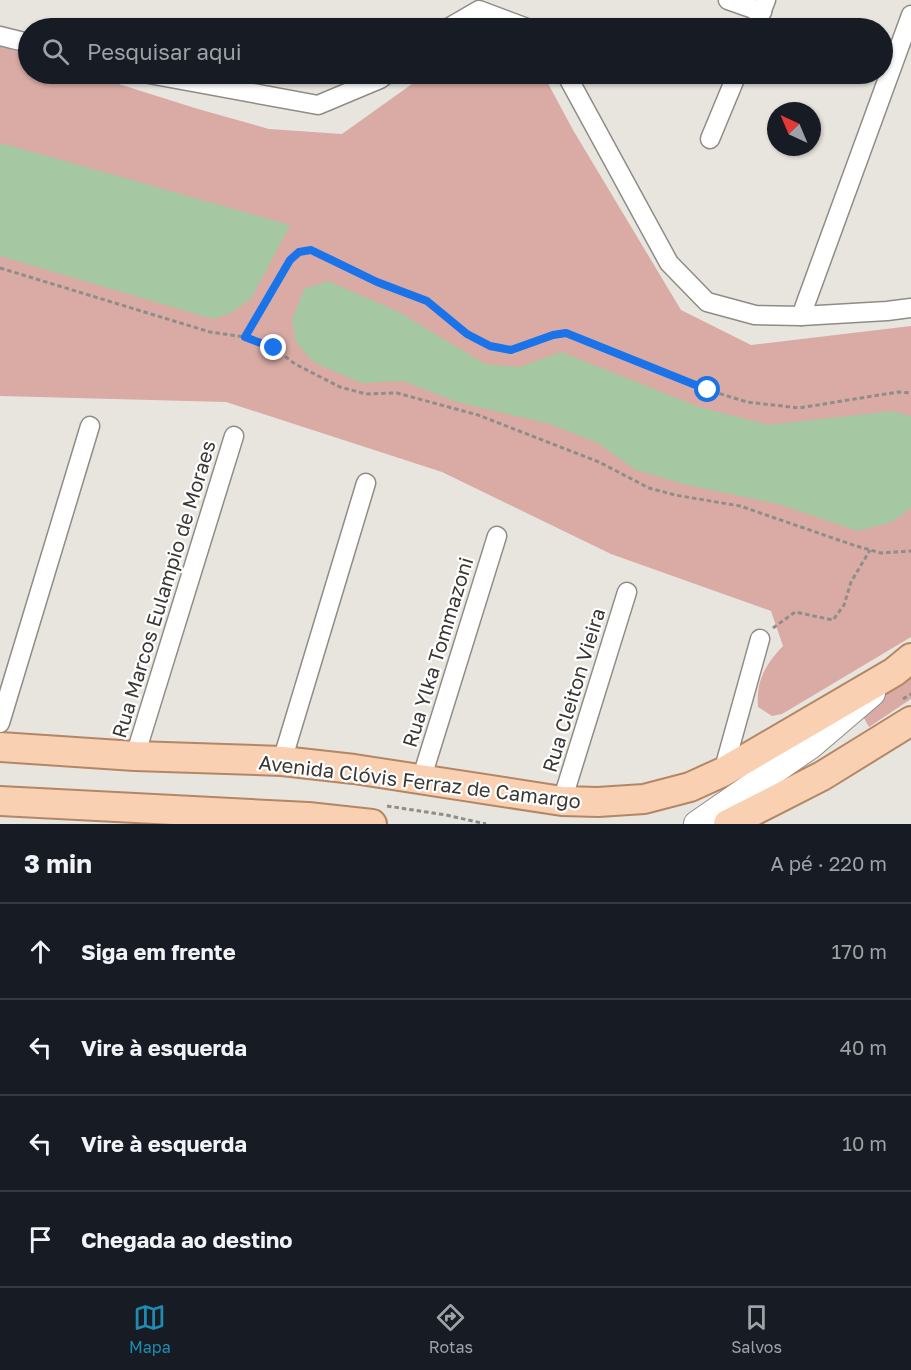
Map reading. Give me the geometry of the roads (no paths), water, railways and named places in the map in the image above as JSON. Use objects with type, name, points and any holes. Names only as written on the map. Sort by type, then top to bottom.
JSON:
[{"type":"main road","name":"Avenida Clóvis Ferraz de Camargo","points":[[0,747],[135,756],[282,761],[354,769],[562,801],[644,800],[690,787],[723,772],[902,665]]},
{"type":"main road","points":[[697,824],[810,746],[850,714],[902,665]]},
{"type":"main road","points":[[732,823],[822,776],[911,721]]},
{"type":"main road","points":[[0,801],[297,816],[372,824]]},
{"type":"street","points":[[728,0],[761,14]]},
{"type":"street","points":[[465,18],[479,10],[500,18]]},
{"type":"street","points":[[893,64],[911,15]]},
{"type":"street","points":[[0,36],[18,40]]},
{"type":"street","points":[[204,84],[318,105],[368,84]]},
{"type":"street","points":[[571,84],[669,263],[707,302],[755,315],[801,316],[911,308]]},
{"type":"street","points":[[710,139],[733,84]]},
{"type":"street","points":[[801,316],[886,84]]},
{"type":"street","points":[[0,723],[90,426]]},
{"type":"street","name":"Rua Marcos Eulampio de Moraes","points":[[135,756],[234,435]]},
{"type":"street","points":[[282,761],[366,483]]},
{"type":"street","name":"Rua Ylka Tommazoni","points":[[421,780],[497,536]]},
{"type":"street","name":"Rua Cleiton Vieira","points":[[562,801],[627,592]]},
{"type":"street","points":[[723,772],[760,639]]}]
